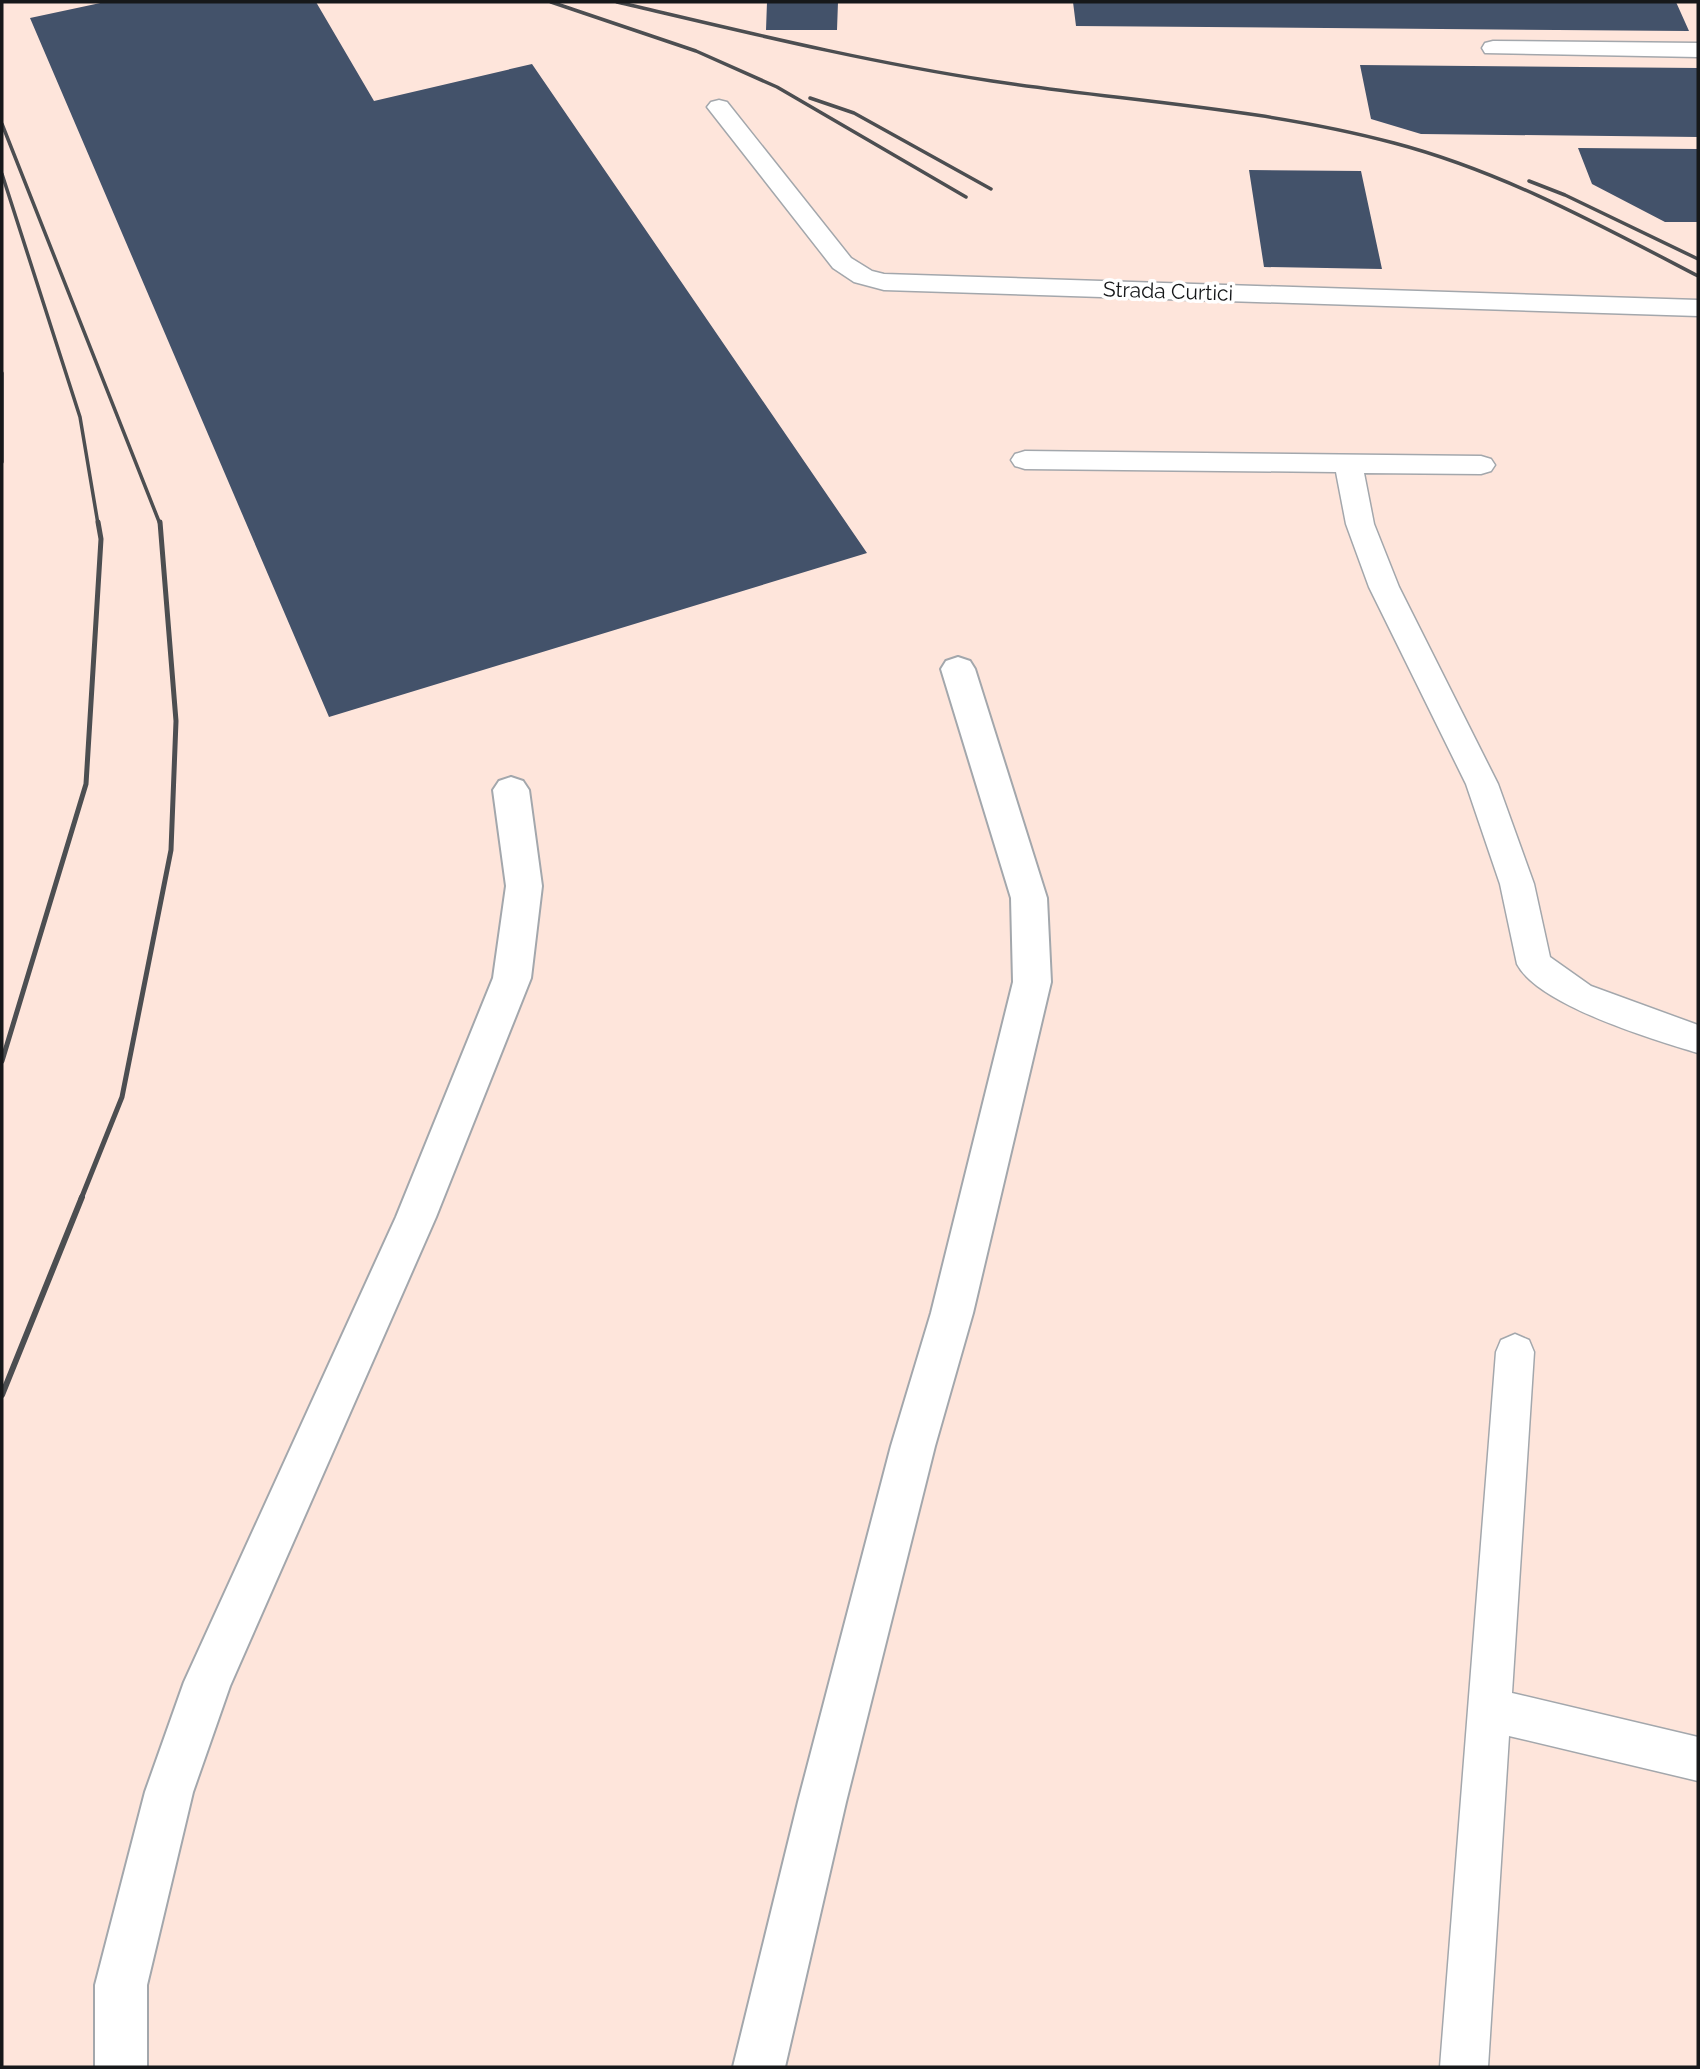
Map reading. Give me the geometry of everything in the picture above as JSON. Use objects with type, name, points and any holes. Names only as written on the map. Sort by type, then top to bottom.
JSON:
[{"type":"street","points":[[759,2067],[822,1802],[913,1446],[952,1313],[1032,982],[1029,898],[958,669]]},
{"type":"street","points":[[121,2067],[121,1985],[169,1792],[208,1682],[416,1217],[512,978],[524,886],[511,790]]},
{"type":"lane","points":[[1493,48],[1698,50]]},
{"type":"lane","name":"Strada Curtici","points":[[719,107],[842,263],[863,278],[884,282],[1698,308]]},
{"type":"lane","points":[[1025,460],[1481,465]]},
{"type":"lane","points":[[1348,464],[1360,524],[1384,587],[1482,784],[1517,884],[1534,964],[1579,996],[1698,1039]]},
{"type":"lane","points":[[1464,2067],[1515,1352]]},
{"type":"lane","points":[[1489,1709],[1698,1759]]},
{"type":"shaded area","points":[[2,2],[1698,2],[1698,2067],[2,2067]]},
{"type":"building","points":[[105,2],[316,2],[374,101],[532,64],[867,553],[329,717],[30,18]]},
{"type":"building","points":[[767,2],[838,2],[837,30],[766,30]]},
{"type":"building","points":[[1073,2],[1676,2],[1689,31],[1076,26]]},
{"type":"building","points":[[1360,65],[1698,68],[1698,137],[1421,134],[1371,119]]},
{"type":"building","points":[[1578,148],[1698,149],[1698,222],[1665,222],[1592,184]]},
{"type":"building","points":[[1249,170],[1361,171],[1382,269],[1264,267]]},
{"type":"railway","points":[[551,2],[696,51],[777,87],[966,197]]},
{"type":"railway","points":[[617,2],[898,65],[1042,88],[1245,113],[1394,143],[1473,168],[1511,184],[1587,219],[1698,276]]},
{"type":"railway","points":[[810,98],[854,113],[991,189]]},
{"type":"railway","points":[[2,124],[160,524]]},
{"type":"railway","points":[[2,174],[80,417],[98,524]]},
{"type":"railway","points":[[1529,181],[1565,195],[1698,259]]},
{"type":"railway","points":[[2,373],[2,462]]},
{"type":"railway","points":[[2,1061],[86,784],[101,539],[98,522]]},
{"type":"railway","points":[[81,1199],[122,1097],[171,850],[176,721],[160,522]]},
{"type":"railway","points":[[2,1395],[82,1197]]}]
